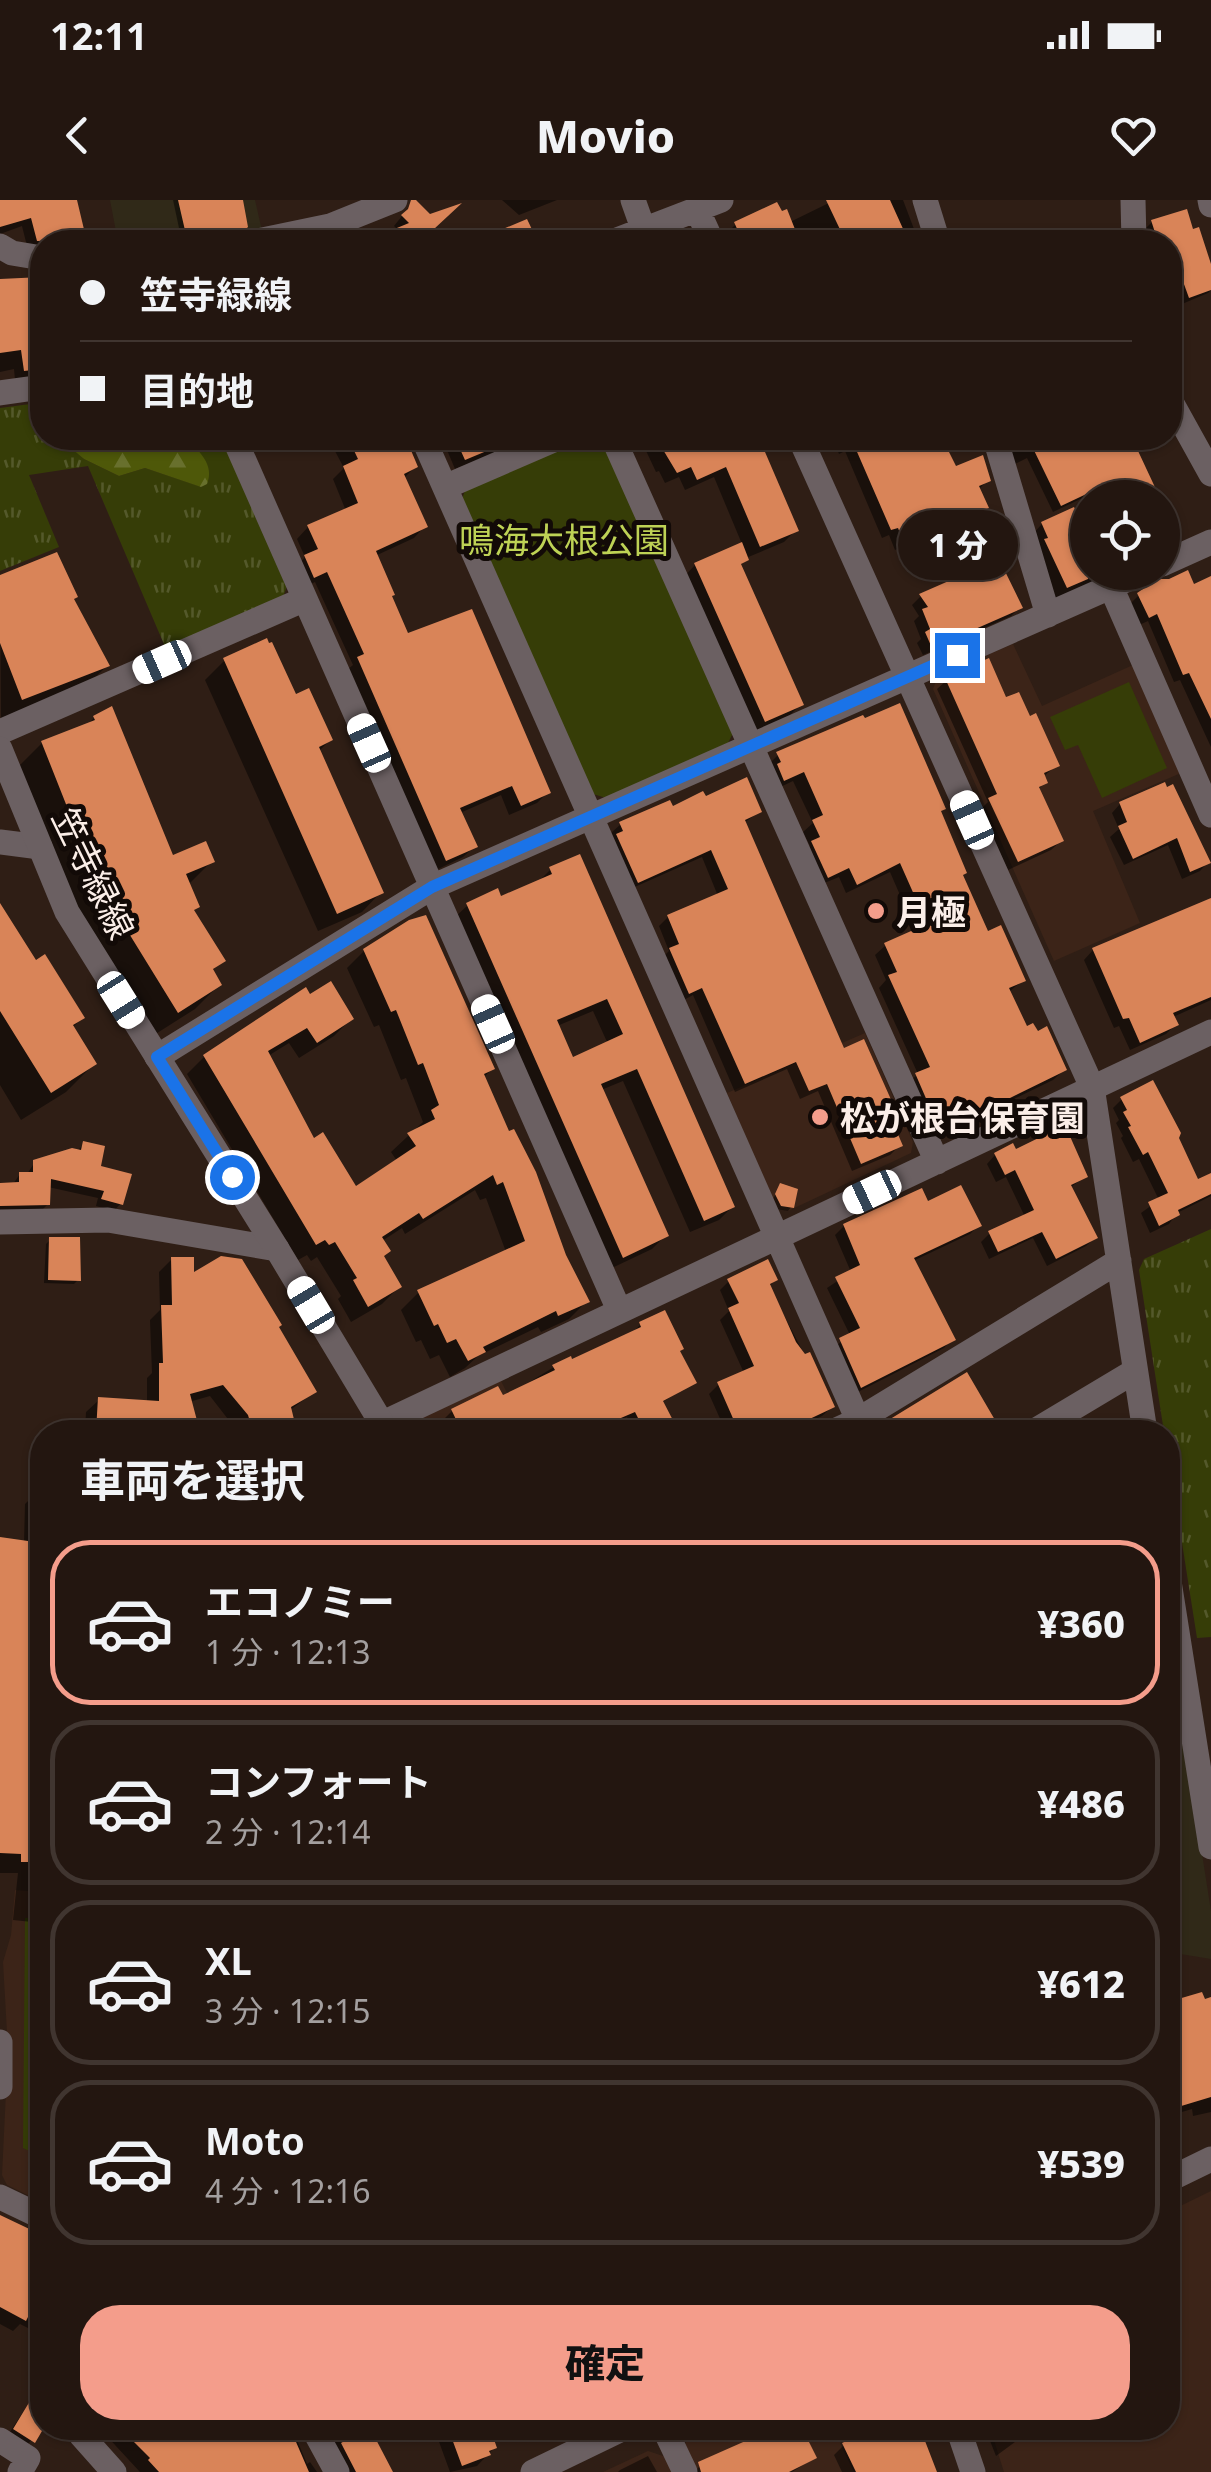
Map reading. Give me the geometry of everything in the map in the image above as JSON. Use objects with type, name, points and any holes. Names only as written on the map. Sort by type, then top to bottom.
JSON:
[{"type":"street","points":[[340,230],[394,200]]},
{"type":"street","points":[[633,200],[644,230],[709,205],[711,230]]},
{"type":"street","points":[[925,200],[934,230]]},
{"type":"street","points":[[1133,200],[1134,230]]},
{"type":"street","points":[[0,246],[30,256]]},
{"type":"street","points":[[0,393],[30,389]]},
{"type":"street","points":[[1182,422],[1211,474]]},
{"type":"street","points":[[239,450],[619,1310]]},
{"type":"street","points":[[429,450],[858,1420],[1120,1261]]},
{"type":"street","points":[[446,487],[531,450]]},
{"type":"street","points":[[618,450],[937,1162]]},
{"type":"street","points":[[805,450],[1092,1087],[1142,1420]]},
{"type":"street","points":[[1000,450],[1048,615]]},
{"type":"street","points":[[1180,556],[1211,542]]},
{"type":"street","points":[[157,1057],[432,887],[1106,590]]},
{"type":"street","points":[[1112,590],[1211,815]]},
{"type":"street","points":[[0,732],[306,600]]},
{"type":"street","name":"笠寺緑線","points":[[0,749],[67,912],[379,1420]]},
{"type":"street","points":[[0,842],[40,847]]},
{"type":"street","points":[[400,1420],[619,1310],[1211,1032]]},
{"type":"street","points":[[0,1222],[108,1220],[277,1249]]},
{"type":"street","points":[[1053,1420],[1135,1371]]},
{"type":"street","points":[[1180,1651],[1211,1846]]},
{"type":"street","points":[[0,2042],[0,2087]]},
{"type":"street","points":[[1180,2174],[1211,2159]]},
{"type":"street","points":[[0,2197],[30,2211]]},
{"type":"street","points":[[0,2440],[28,2458],[20,2472]]},
{"type":"street","points":[[85,2440],[114,2472]]},
{"type":"street","points":[[320,2440],[337,2472]]},
{"type":"street","points":[[533,2472],[599,2440]]},
{"type":"street","points":[[670,2440],[686,2472]]},
{"type":"street","points":[[962,2440],[973,2472]]},
{"type":"shaded area","points":[[110,200],[255,200],[262,230],[116,230]]},
{"type":"shaded area","points":[[1013,644],[1042,706],[1133,665],[1181,773],[1093,811],[1140,923],[1054,961],[933,689],[938,676]]},
{"type":"shaded area","name":"松が根台保育園","points":[[865,1033],[913,1142],[911,1153],[788,1211],[776,1208],[727,1093]]},
{"type":"shaded area","points":[[500,1379],[521,1420],[422,1420],[422,1416]]},
{"type":"shaded area","points":[[1184,1739],[1211,1911],[1211,1959],[1180,1954],[1180,1740]]},
{"type":"shaded area","points":[[15,1890],[30,1891],[30,2196],[7,2185],[2,2175],[8,2050],[3,1962],[11,1935]]},
{"type":"shaded area","points":[[1211,2191],[1211,2472],[1004,2472],[994,2440],[1180,2440],[1180,2206]]},
{"type":"shaded area","points":[[687,2440],[846,2440],[840,2443],[854,2472],[696,2472],[684,2447]]},
{"type":"shaded area","points":[[648,2451],[666,2457],[673,2472],[603,2472]]},
{"type":"green space","points":[[30,404],[30,450],[74,450],[119,476],[145,468],[202,487],[194,450],[227,450],[287,586],[283,597],[166,649],[88,466],[29,475],[59,547],[0,571],[0,408]]},
{"type":"green space","points":[[73,450],[197,450],[209,477],[201,487],[145,468],[119,476]]},
{"type":"green space","name":"鳴海大根公園","points":[[547,450],[607,450],[733,733],[728,743],[606,798],[593,794],[462,499],[467,485]]},
{"type":"green space","points":[[1129,682],[1167,768],[1102,798],[1078,745],[1065,750],[1050,717]]},
{"type":"green space","points":[[1211,1229],[1211,1637],[1197,1638],[1180,1530],[1180,1420],[1162,1420],[1139,1270],[1144,1259]]},
{"type":"green space","points":[[25,1918],[30,1918],[30,2151],[23,2148]]},
{"type":"building","points":[[0,200],[77,200],[84,230],[34,230],[31,218],[0,227]]},
{"type":"building","points":[[178,200],[243,200],[248,227],[245,230],[185,230]]},
{"type":"building","points":[[411,200],[430,214],[462,203],[433,230],[392,230],[409,223],[401,215]]},
{"type":"building","points":[[826,200],[890,200],[904,230],[840,230]]},
{"type":"building","points":[[777,202],[782,211],[787,209],[795,230],[738,230],[734,222]]},
{"type":"building","points":[[1187,209],[1193,229],[1199,227],[1211,264],[1211,290],[1189,298],[1182,279],[1182,230],[1154,230],[1151,220]]},
{"type":"building","points":[[527,219],[532,230],[501,230]]},
{"type":"building","points":[[30,278],[30,370],[24,371],[21,350],[0,353],[0,279]]},
{"type":"building","points":[[354,450],[411,450],[418,467],[404,474],[428,527],[376,551],[395,595],[392,596],[408,633],[472,609],[551,793],[521,806],[512,786],[460,808],[478,847],[446,861],[357,657],[364,654],[327,572],[314,578],[304,555],[318,549],[307,525],[358,503],[343,466],[358,459]]},
{"type":"building","points":[[460,450],[489,450],[465,460]]},
{"type":"building","points":[[663,450],[764,450],[799,531],[760,547],[726,467],[697,480],[691,467],[677,473]]},
{"type":"building","points":[[856,450],[948,450],[956,466],[983,455],[991,481],[979,486],[989,508],[982,511],[987,524],[920,551],[915,538],[904,543],[898,528],[891,530]]},
{"type":"building","points":[[1034,450],[1138,450],[1152,480],[1070,480],[1070,502],[1061,506]]},
{"type":"building","points":[[1070,509],[1067,588],[1044,539],[1048,538],[1041,522]]},
{"type":"building","points":[[742,542],[749,560],[741,564],[804,705],[765,722],[694,563]]},
{"type":"building","points":[[57,552],[78,597],[74,599],[110,666],[22,700],[0,643],[0,575]]},
{"type":"building","points":[[999,559],[1023,608],[932,648],[922,609],[928,607],[919,594]]},
{"type":"building","points":[[1188,570],[1194,584],[1211,576],[1211,719],[1189,673],[1183,675],[1157,614],[1149,618],[1137,593],[1180,590],[1180,574]]},
{"type":"building","points":[[267,638],[296,694],[309,688],[333,740],[319,747],[384,893],[337,914],[223,658]]},
{"type":"building","points":[[989,658],[1006,697],[1019,692],[1030,716],[1036,713],[1060,766],[1044,773],[1048,783],[1039,787],[1064,841],[1018,862],[988,798],[997,794],[945,678]]},
{"type":"building","points":[[900,703],[946,809],[941,811],[967,873],[963,875],[988,931],[1001,925],[1026,981],[1009,988],[1027,1026],[1033,1023],[1038,1031],[1047,1026],[1067,1070],[947,1129],[938,1107],[931,1110],[915,1073],[930,1067],[888,975],[897,972],[884,943],[927,924],[900,863],[857,885],[849,868],[828,878],[811,841],[820,837],[812,820],[823,815],[804,772],[784,781],[777,764],[781,762],[776,752]]},
{"type":"building","points":[[112,706],[173,855],[206,841],[215,862],[186,874],[200,907],[194,910],[226,961],[213,969],[222,985],[178,1013],[96,880],[41,741],[95,720],[93,716]]},
{"type":"building","points":[[747,777],[762,812],[745,820],[844,1048],[864,1039],[901,1122],[894,1125],[903,1146],[861,1164],[827,1084],[809,1091],[796,1062],[745,1084],[702,988],[689,994],[669,948],[679,944],[667,915],[728,889],[711,850],[638,883],[616,834],[623,831],[619,822],[670,800],[673,806],[703,791],[706,796]]},
{"type":"building","points":[[1165,782],[1167,787],[1173,784],[1211,863],[1190,872],[1177,838],[1133,859],[1118,826],[1127,822],[1119,802]]},
{"type":"building","points":[[580,854],[735,1207],[704,1221],[637,1069],[601,1084],[669,1236],[623,1258],[466,903],[498,888],[501,896],[552,874],[549,867]],"holes":[[[607,999],[623,1034],[573,1057],[557,1020]]]},
{"type":"building","points":[[1211,898],[1211,997],[1173,1013],[1179,1025],[1140,1043],[1129,1018],[1123,1019],[1092,948]]},
{"type":"building","points":[[0,903],[36,960],[45,954],[85,1018],[73,1025],[97,1064],[51,1093],[0,1011]]},
{"type":"building","points":[[426,915],[495,1069],[484,1074],[509,1131],[514,1129],[536,1172],[566,1255],[590,1302],[558,1316],[556,1311],[483,1347],[486,1352],[468,1361],[456,1339],[447,1343],[438,1324],[434,1326],[417,1290],[525,1241],[503,1182],[497,1185],[493,1175],[423,1219],[419,1213],[382,1237],[391,1251],[384,1256],[402,1287],[368,1307],[353,1280],[357,1278],[335,1242],[329,1245],[325,1240],[316,1245],[203,1055],[306,987],[310,994],[331,981],[354,1019],[317,1043],[307,1028],[268,1051],[314,1138],[323,1132],[356,1186],[416,1146],[407,1133],[435,1119],[431,1110],[439,1105],[423,1063],[418,1065],[396,1010],[391,1012],[363,949],[409,920]]},
{"type":"building","points":[[1153,1080],[1181,1133],[1179,1138],[1198,1179],[1211,1173],[1211,1194],[1178,1210],[1180,1215],[1159,1226],[1148,1202],[1168,1193],[1148,1152],[1143,1155],[1128,1127],[1131,1126],[1123,1112],[1127,1110],[1120,1097]]},
{"type":"building","points":[[1065,1125],[1088,1177],[1071,1185],[1098,1238],[1056,1259],[1042,1232],[998,1252],[988,1231],[1034,1210],[1015,1170],[1005,1175],[994,1153],[1013,1143],[1016,1149]]},
{"type":"building","points":[[83,1141],[105,1146],[101,1166],[132,1174],[123,1205],[101,1199],[104,1191],[51,1179],[50,1205],[0,1206],[0,1183],[19,1182],[19,1172],[33,1172],[33,1160],[72,1148],[81,1150]]},
{"type":"building","points":[[780,1183],[798,1189],[794,1208],[781,1206],[775,1194]]},
{"type":"building","points":[[961,1185],[982,1226],[914,1258],[956,1340],[861,1388],[839,1338],[860,1328],[835,1277],[860,1265],[843,1224],[922,1188],[928,1201]]},
{"type":"building","points":[[49,1237],[80,1237],[81,1281],[48,1280]]},
{"type":"building","points":[[221,1256],[242,1259],[317,1392],[291,1407],[294,1420],[249,1420],[223,1385],[190,1394],[197,1420],[97,1420],[98,1397],[159,1401],[159,1363],[163,1363],[161,1305],[172,1305],[171,1257],[194,1257],[194,1272]]},
{"type":"building","points":[[768,1259],[778,1280],[770,1284],[796,1342],[805,1354],[810,1352],[835,1407],[807,1420],[734,1420],[717,1382],[754,1366],[728,1308],[739,1303],[727,1279]]},
{"type":"building","points":[[665,1310],[697,1383],[663,1401],[673,1420],[639,1420],[635,1412],[616,1420],[456,1420],[451,1409],[498,1386],[503,1395],[555,1370],[552,1365],[641,1327],[639,1322]]},
{"type":"building","points":[[967,1372],[995,1420],[889,1420]]},
{"type":"building","points":[[0,1537],[30,1541],[30,1862],[21,1862],[21,1854],[0,1853]]},
{"type":"building","points":[[1202,1992],[1205,1999],[1211,1997],[1211,2097],[1180,2106],[1180,1998]]},
{"type":"building","points":[[0,2215],[30,2229],[30,2313],[26,2321],[0,2307]]},
{"type":"building","points":[[30,2401],[30,2440],[13,2429]]},
{"type":"building","points":[[132,2440],[295,2440],[309,2472],[159,2472]]},
{"type":"building","points":[[376,2440],[393,2472],[356,2472],[341,2443]]},
{"type":"building","points":[[452,2440],[494,2440],[497,2448],[489,2451],[491,2455],[462,2466]]},
{"type":"building","points":[[748,2440],[808,2440],[817,2458],[789,2472],[701,2472],[698,2462]]},
{"type":"building","points":[[925,2440],[937,2472],[856,2472],[842,2443]]},
{"type":"place","name":"月極","points":[[876,911]]},
{"type":"place","name":"松が根台保育園","points":[[820,1117]]},
{"type":"route","points":[[232,1177],[157,1057],[432,887],[957,655]]}]
